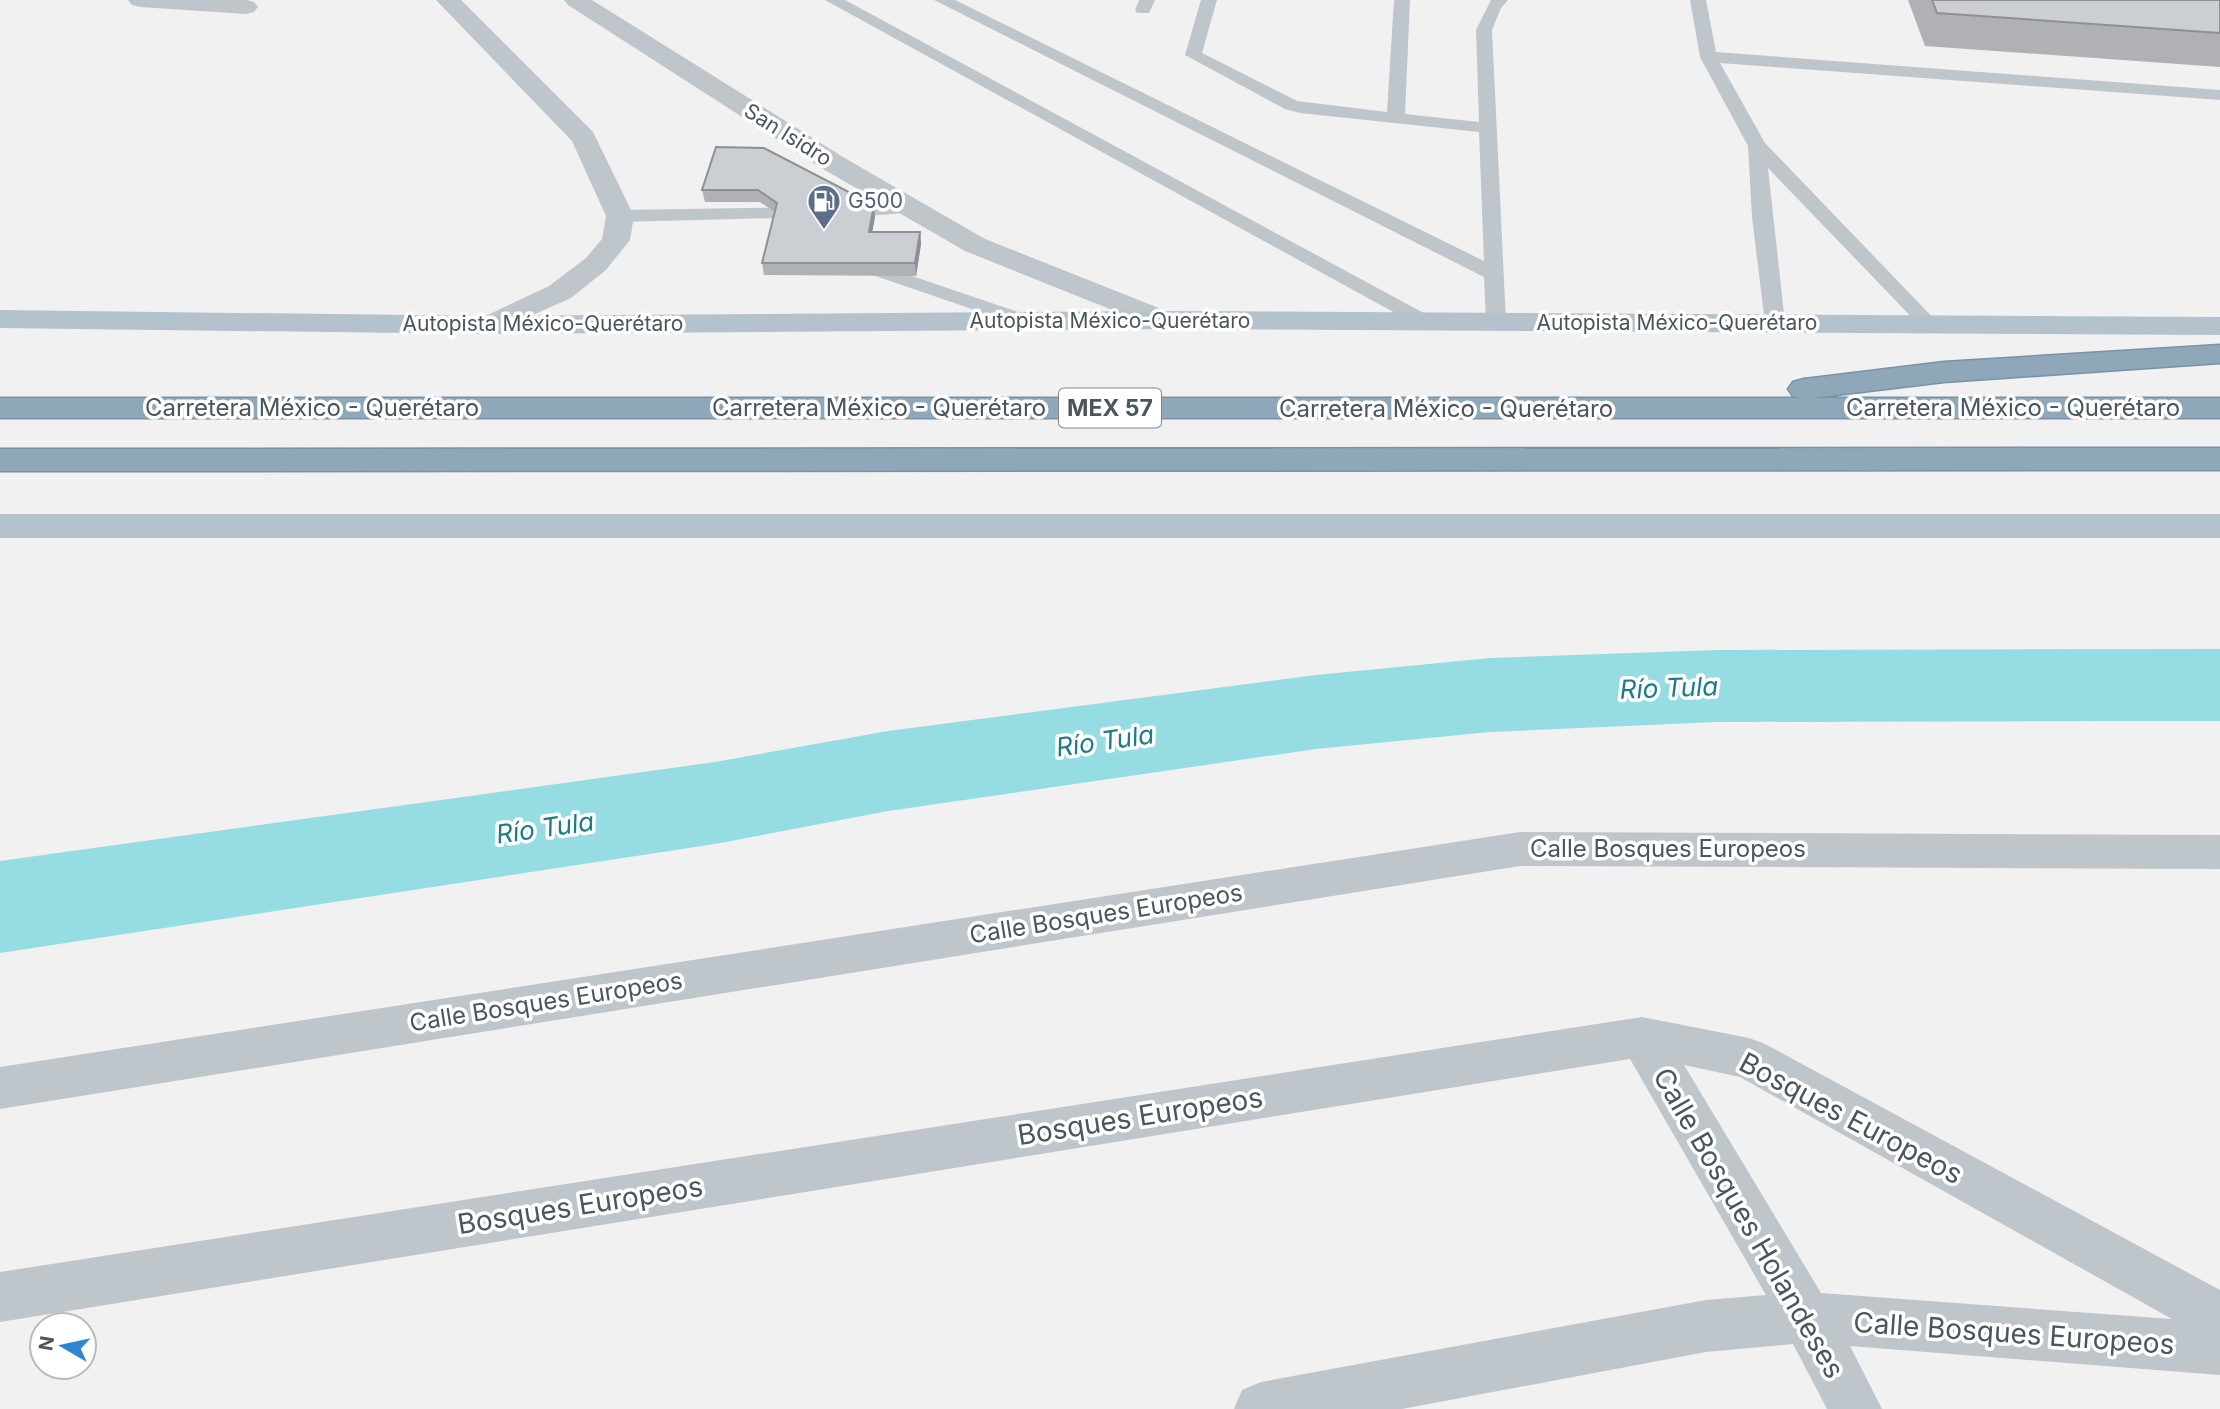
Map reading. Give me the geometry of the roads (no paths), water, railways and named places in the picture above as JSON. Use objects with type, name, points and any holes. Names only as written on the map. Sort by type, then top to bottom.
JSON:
[{"type":"highway","points":[[1661,409],[1759,394],[1944,372],[2220,354]]},
{"type":"highway","name":"Carretera México - Querétaro","points":[[0,408],[2220,408]]},
{"type":"highway","name":"Carretera México - Querétaro","points":[[0,460],[2220,458]]},
{"type":"main road","name":"Autopista México-Querétaro","points":[[0,319],[490,325],[1163,320],[2220,326]]},
{"type":"main road","points":[[0,526],[2220,526]]},
{"type":"street","points":[[140,0],[246,7]]},
{"type":"street","points":[[448,0],[584,138],[620,216],[616,240],[597,264],[559,292],[490,325]]},
{"type":"street","name":"San Isidro","points":[[576,0],[833,163],[975,245],[1163,320]]},
{"type":"street","name":"Calle Bosques Europeos","points":[[0,1088],[1520,849],[2220,852]]},
{"type":"street","name":"Bosques Europeos","points":[[0,1297],[1642,1037],[1749,1058],[2220,1318]]},
{"type":"street","name":"Calle Bosques Holandeses","points":[[1642,1037],[1807,1317],[1855,1409]]},
{"type":"street","name":"Calle Bosques Europeos","points":[[1261,1409],[1706,1326],[1807,1317],[2220,1349]]},
{"type":"lane","points":[[833,0],[1424,321]]},
{"type":"lane","points":[[1209,0],[1193,55],[1291,105],[1488,128]]},
{"type":"lane","points":[[1396,119],[1402,0]]},
{"type":"lane","points":[[1496,322],[1484,30],[1494,6],[1500,0]]},
{"type":"lane","points":[[1698,0],[1708,57],[1757,146],[1930,325]]},
{"type":"lane","points":[[946,1],[1494,274]]},
{"type":"lane","points":[[1708,57],[2220,96]]},
{"type":"lane","points":[[1757,146],[1762,216],[1775,323]]},
{"type":"lane","points":[[620,216],[821,218],[911,208]]},
{"type":"lane","points":[[835,256],[1026,321]]},
{"type":"waterway","name":"Río Tula","points":[[0,907],[715,803],[888,771],[1316,712],[1490,695],[1716,686],[2220,685]]},
{"type":"place","name":"G500","points":[[824,231]]}]
